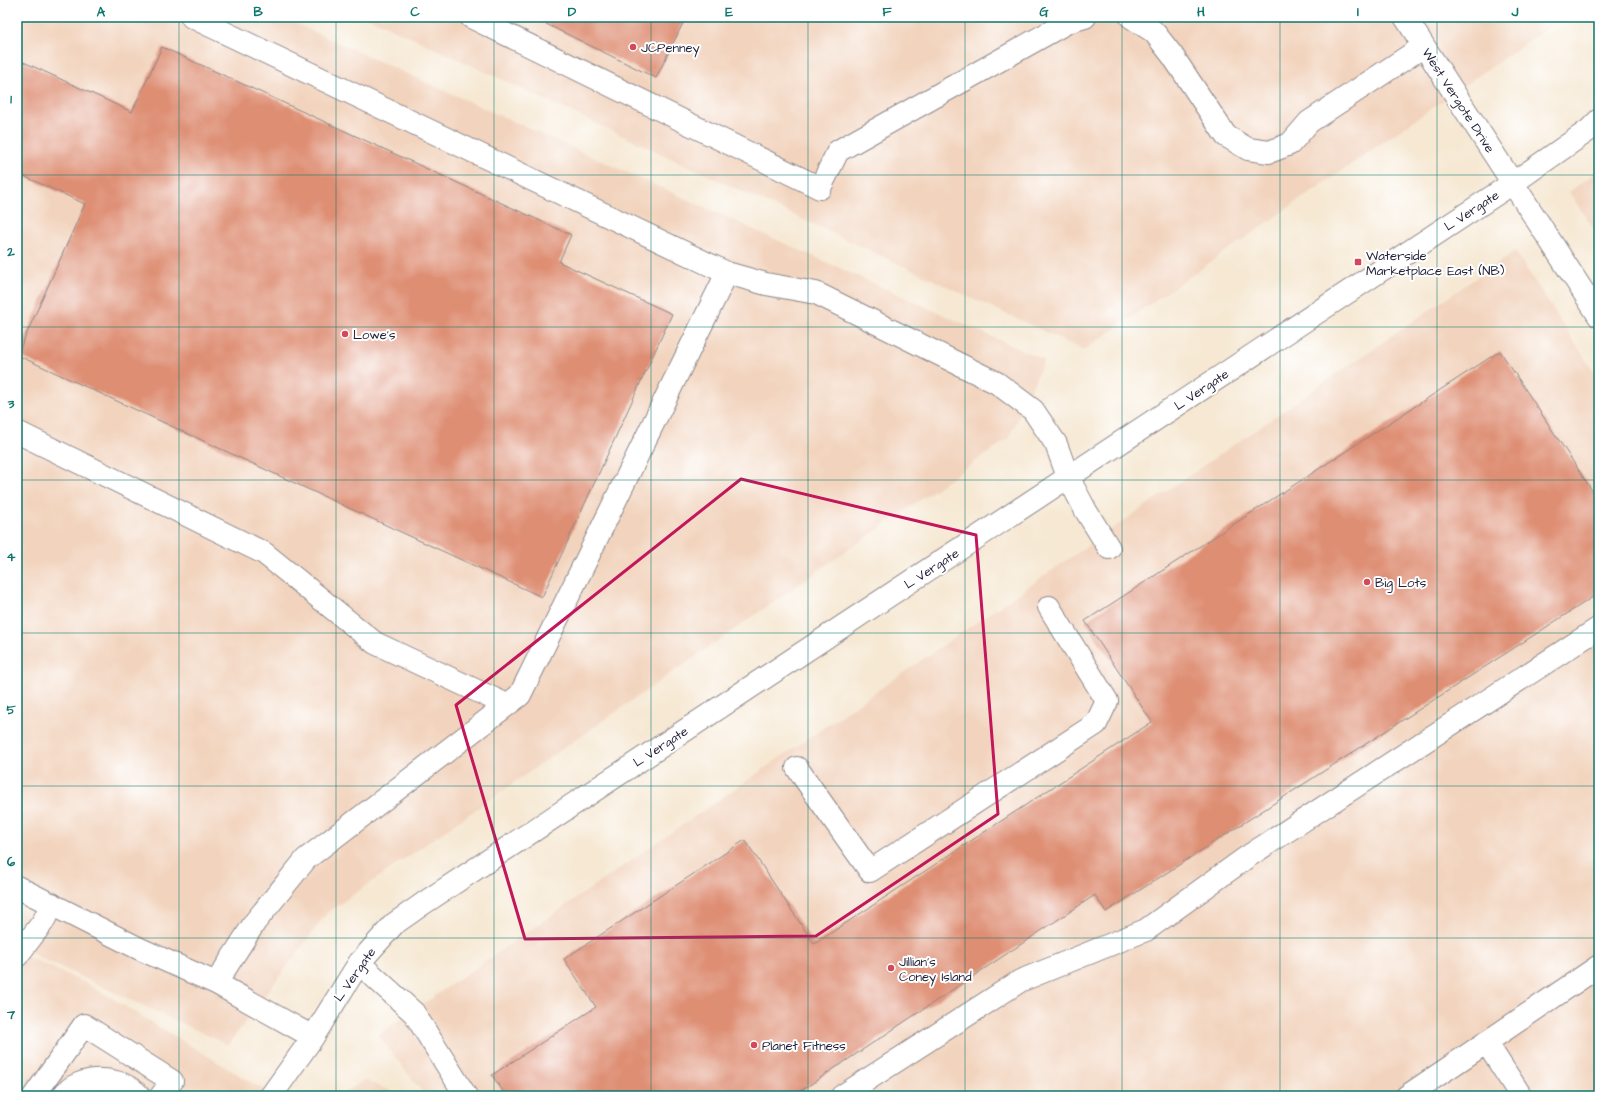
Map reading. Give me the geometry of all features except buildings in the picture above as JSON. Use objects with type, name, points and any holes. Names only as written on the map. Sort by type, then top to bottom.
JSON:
[{"type":"street","points":[[192,17],[727,272],[766,284],[816,293],[997,383],[1033,410],[1056,444],[1068,478],[1086,512],[1109,548]]},
{"type":"street","points":[[470,17],[820,188],[838,151],[1068,22],[1085,17]]},
{"type":"street","points":[[1130,17],[1154,32],[1172,55],[1226,136],[1248,149],[1269,152],[1290,144],[1309,122],[1424,46]]},
{"type":"street","name":"West Vergote Drive","points":[[1405,17],[1513,183]]},
{"type":"street","points":[[1513,183],[1596,129]]},
{"type":"street","name":"L Vergate","points":[[271,1096],[313,1037],[358,963],[394,924],[1513,183],[1599,316]]},
{"type":"street","points":[[216,983],[254,922],[306,859],[520,695],[727,272]]},
{"type":"street","points":[[17,432],[264,553],[375,643],[507,705]]},
{"type":"street","points":[[797,768],[870,871],[1096,724],[1107,701],[1049,607]]},
{"type":"street","points":[[842,1096],[1020,982],[1146,930],[1248,857],[1599,628]]},
{"type":"street","points":[[17,887],[140,949],[216,983],[313,1037]]},
{"type":"street","points":[[17,956],[43,922],[52,904]]},
{"type":"street","points":[[358,963],[414,1013],[466,1096]]},
{"type":"street","points":[[1407,1096],[1599,966]]},
{"type":"street","points":[[34,1096],[84,1025],[172,1081],[162,1096]]},
{"type":"street","points":[[1486,1042],[1521,1096]]},
{"type":"street","points":[[63,1096],[73,1085],[86,1080],[99,1080],[132,1088],[139,1096]]},
{"type":"highlighted area","points":[[741,479],[976,535],[998,814],[816,936],[525,939],[456,705]]},
{"type":"shaded area","points":[[17,17],[281,17],[1044,360],[1009,438],[327,913],[228,1045],[17,947]]},
{"type":"shaded area","points":[[367,17],[1563,17],[1084,350]]},
{"type":"shaded area","points":[[1599,170],[1599,237],[1569,192]]},
{"type":"shaded area","points":[[1515,251],[1599,380],[1599,1096],[425,1096],[378,1035]]},
{"type":"shaded area","points":[[17,952],[88,984],[274,1096],[17,1096]]},
{"type":"shaded area","points":[[365,1080],[402,1096],[339,1096]]},
{"type":"place","name":"JCPenney","points":[[633,47]]},
{"type":"place","name":"Waterside Marketplace East (NB)","points":[[1358,262]]},
{"type":"place","name":"Lowe's","points":[[345,334]]},
{"type":"place","name":"Big Lots","points":[[1367,582]]},
{"type":"place","name":"Jillian's Coney Island","points":[[891,968]]},
{"type":"place","name":"Planet Fitness","points":[[754,1045]]}]
